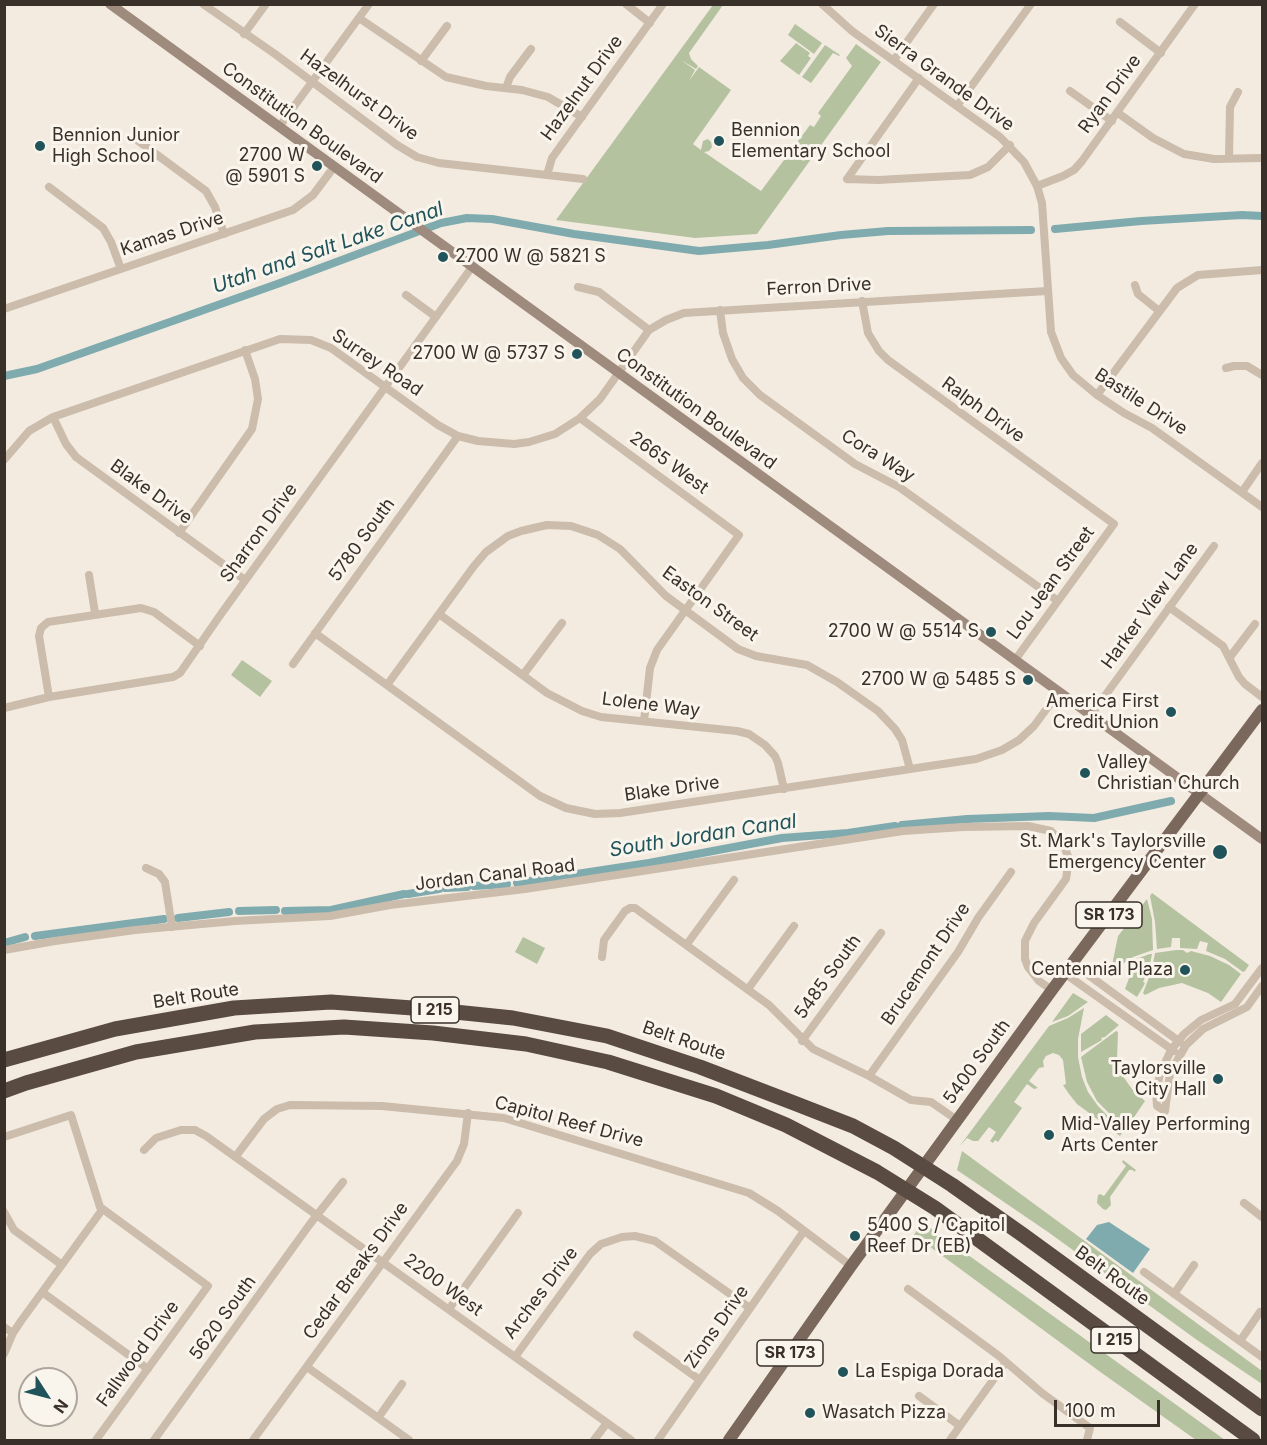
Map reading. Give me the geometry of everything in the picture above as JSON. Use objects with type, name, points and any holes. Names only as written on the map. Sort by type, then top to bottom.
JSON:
[{"type":"highway","name":"Belt Route","points":[[4,1060],[115,1029],[234,1008],[331,1002],[513,1018],[607,1036],[699,1066],[853,1126],[894,1148],[952,1185],[1263,1409]]},
{"type":"highway","name":"I 215","points":[[4,1091],[136,1052],[255,1032],[344,1027],[433,1033],[526,1044],[608,1062],[726,1100],[786,1125],[878,1172],[935,1208],[1253,1440]]},
{"type":"main road","name":"Constitution Boulevard","points":[[110,4],[1263,839]]},
{"type":"main road","name":"5400 South","points":[[729,1440],[1068,968],[1263,710]]},
{"type":"street","name":"Hazelhurst Drive","points":[[203,4],[397,145],[417,156],[439,163],[583,179]]},
{"type":"street","points":[[244,34],[266,4]]},
{"type":"street","points":[[279,127],[369,4]]},
{"type":"street","points":[[626,4],[650,23]]},
{"type":"street","name":"Hazelnut Drive","points":[[547,175],[552,158],[663,4]]},
{"type":"street","name":"Sierra Grande Drive","points":[[822,4],[852,31],[1010,145],[1024,162],[1037,186]]},
{"type":"street","points":[[894,60],[934,4]]},
{"type":"street","points":[[957,106],[1030,4]]},
{"type":"street","name":"Ryan Drive","points":[[1037,186],[1074,170],[1118,113],[1195,4]]},
{"type":"street","points":[[359,18],[437,73],[455,81],[548,97],[582,117]]},
{"type":"street","points":[[1120,22],[1161,53]]},
{"type":"street","points":[[421,61],[447,26]]},
{"type":"street","points":[[506,88],[510,77],[531,49]]},
{"type":"street","points":[[919,78],[847,179],[878,180],[970,175],[988,167],[1010,145]]},
{"type":"street","points":[[1070,91],[1112,121]]},
{"type":"street","points":[[1229,158],[1230,107],[1238,92]]},
{"type":"street","points":[[1118,113],[1174,150],[1204,158],[1263,158]]},
{"type":"street","points":[[136,140],[206,191],[215,207],[224,234]]},
{"type":"street","name":"Kamas Drive","points":[[4,309],[281,215],[300,206],[313,195],[334,167]]},
{"type":"street","name":"Bastile Drive","points":[[1037,186],[1043,216],[1051,332],[1061,358],[1073,375],[1096,395],[1152,428],[1263,507]]},
{"type":"street","points":[[49,187],[103,228],[121,269]]},
{"type":"street","name":"Sharron Drive","points":[[4,708],[49,697],[173,677],[183,670],[245,580],[472,267]]},
{"type":"street","points":[[1096,395],[1158,310],[1177,288],[1198,275],[1263,270]]},
{"type":"street","points":[[1135,285],[1138,294],[1158,310]]},
{"type":"street","points":[[578,287],[598,292],[650,330]]},
{"type":"street","name":"Ferron Drive","points":[[618,373],[650,330],[684,313],[1047,291]]},
{"type":"street","points":[[406,295],[436,317]]},
{"type":"street","name":"Ralph Drive","points":[[862,302],[868,333],[879,351],[888,360],[1113,524]]},
{"type":"street","name":"Cora Way","points":[[720,310],[723,333],[732,359],[739,372],[760,394],[855,464],[892,482],[1058,601]]},
{"type":"street","name":"Surrey Road","points":[[4,460],[30,431],[54,417],[280,339],[311,340],[322,344],[339,353],[458,436],[499,444],[529,442],[555,434],[580,418],[600,399],[618,373]]},
{"type":"street","points":[[179,533],[252,429],[258,399],[255,379],[245,350]]},
{"type":"street","points":[[1226,368],[1247,366],[1263,375]]},
{"type":"street","name":"Blake Drive","points":[[54,417],[66,444],[76,457],[245,580]]},
{"type":"street","name":"2665 West","points":[[580,418],[739,535],[684,610]]},
{"type":"street","name":"5780 South","points":[[292,664],[458,436]]},
{"type":"street","points":[[1242,492],[1263,463]]},
{"type":"street","name":"Lou Jean Street","points":[[1015,660],[1113,524]]},
{"type":"street","name":"Easton Street","points":[[387,685],[486,552],[508,536],[520,531],[547,525],[579,528],[607,540],[625,553],[658,589],[746,653],[807,665],[837,682],[878,711],[896,729],[902,740],[910,769]]},
{"type":"street","name":"Harker View Lane","points":[[1091,715],[1214,546]]},
{"type":"street","points":[[89,574],[95,613]]},
{"type":"street","points":[[1169,607],[1219,643],[1245,684],[1263,697]]},
{"type":"street","points":[[49,697],[39,636],[41,628],[48,622],[95,613],[146,608],[200,646]]},
{"type":"street","points":[[644,721],[646,688],[653,659],[684,610]]},
{"type":"street","name":"Lolene Way","points":[[439,614],[563,703],[582,711],[601,717],[749,734],[765,745],[775,756],[784,789]]},
{"type":"street","points":[[523,675],[562,622]]},
{"type":"street","points":[[1230,657],[1254,624]]},
{"type":"street","name":"Blake Drive","points":[[315,633],[540,796],[555,804],[580,812],[596,814],[620,813],[976,759],[1002,750],[1027,733],[1059,692]]},
{"type":"street","name":"Jordan Canal Road","points":[[4,950],[65,939],[172,927],[330,916],[390,905],[525,889],[903,831],[952,827],[1028,826],[1051,831],[1063,843],[1069,859],[1066,879],[1034,923],[1025,941],[1025,959],[1028,967],[1039,981],[1052,990]]},
{"type":"street","points":[[146,868],[159,874],[165,882],[172,927]]},
{"type":"street","name":"Brucemont Drive","points":[[869,1076],[958,952],[978,918],[1011,872]]},
{"type":"street","points":[[687,944],[734,880]]},
{"type":"street","points":[[602,957],[604,940],[626,910],[630,908],[640,910],[774,1009],[802,1041],[813,1049],[869,1076],[911,1100],[931,1102],[957,1120]]},
{"type":"street","points":[[748,989],[794,926]]},
{"type":"street","name":"5485 South","points":[[802,1041],[881,933]]},
{"type":"street","points":[[1068,968],[1182,1043]]},
{"type":"street","points":[[1068,968],[1175,1052]]},
{"type":"street","points":[[1175,1052],[1168,1080],[1165,1111],[1157,1106],[1156,1092],[1160,1074],[1175,1052],[1201,1020],[1235,1004],[1263,968]]},
{"type":"street","points":[[1182,1043],[1203,1029],[1247,1007],[1263,986]]},
{"type":"street","name":"Capitol Reef Drive","points":[[236,1156],[264,1119],[277,1109],[290,1105],[382,1106],[468,1113],[518,1122],[731,1187],[764,1201],[852,1266]]},
{"type":"street","name":"Cedar Breaks Drive","points":[[253,1440],[457,1161],[464,1144],[468,1113]]},
{"type":"street","points":[[4,1137],[71,1115],[98,1205],[102,1210],[13,1334],[4,1354]]},
{"type":"street","name":"2200 West","points":[[144,1150],[156,1138],[189,1129],[207,1136],[631,1440]]},
{"type":"street","name":"5620 South","points":[[154,1440],[343,1182]]},
{"type":"street","points":[[1244,1203],[1263,1217]]},
{"type":"street","name":"Fallwood Drive","points":[[96,1440],[208,1286],[102,1210]]},
{"type":"street","points":[[4,1212],[14,1230],[62,1265]]},
{"type":"street","points":[[449,1309],[518,1213]]},
{"type":"street","name":"Zions Drive","points":[[658,1440],[804,1231]]},
{"type":"street","name":"Arches Drive","points":[[514,1357],[590,1254],[601,1244],[622,1237],[635,1236],[655,1241],[750,1308]]},
{"type":"street","points":[[1174,1294],[1194,1265]]},
{"type":"street","points":[[1144,1272],[1263,1357]]},
{"type":"street","points":[[908,1289],[1090,1428],[1087,1440]]},
{"type":"street","points":[[42,1292],[148,1369]]},
{"type":"street","points":[[1240,1341],[1260,1312]]},
{"type":"street","points":[[4,1327],[13,1334]]},
{"type":"street","points":[[637,1335],[700,1380]]},
{"type":"street","points":[[950,1440],[1006,1362]]},
{"type":"street","points":[[307,1367],[409,1440]]},
{"type":"street","points":[[378,1418],[402,1384]]},
{"type":"street","points":[[919,1396],[960,1426]]},
{"type":"street","points":[[594,1440],[607,1423]]},
{"type":"green space","points":[[713,5],[723,5],[689,53],[698,66],[696,69],[681,60],[695,70],[689,81],[699,67],[731,90],[693,144],[701,150],[703,141],[708,139],[712,147],[709,151],[704,152],[761,191],[810,125],[814,127],[821,116],[818,113],[852,66],[846,58],[856,44],[881,62],[757,234],[695,238],[556,220]]},
{"type":"green space","points":[[795,24],[822,43],[814,54],[788,35]]},
{"type":"green space","points":[[796,43],[810,53],[808,56],[811,58],[799,75],[780,61]]},
{"type":"green space","points":[[825,45],[840,55],[833,53],[811,83],[802,77]]},
{"type":"green space","points":[[242,660],[272,681],[260,697],[231,675]]},
{"type":"green space","points":[[1152,893],[1249,965],[1245,971],[1243,972],[1225,959],[1206,951],[1208,943],[1200,941],[1197,949],[1180,948],[1180,938],[1172,938],[1171,947],[1157,949],[1150,896]]},
{"type":"green space","points":[[1147,899],[1152,919],[1153,950],[1133,957],[1112,971],[1118,936]]},
{"type":"green space","points":[[523,937],[545,948],[537,964],[515,952]]},
{"type":"green space","points":[[1176,950],[1210,956],[1241,974],[1221,1002],[1208,993],[1182,983],[1159,988],[1145,995],[1143,993],[1152,970],[1155,953]]},
{"type":"green space","points":[[1152,954],[1149,968],[1143,982],[1145,983],[1137,997],[1125,989],[1136,959]]},
{"type":"green space","points":[[1073,993],[1088,1002],[1068,1016],[1052,1022]]},
{"type":"green space","points":[[1084,1008],[1078,1039],[1078,1057],[1082,1077],[1088,1092],[1098,1106],[1111,1119],[1125,1128],[1120,1136],[1077,1104],[1063,1085],[1066,1084],[1063,1060],[1059,1055],[1053,1053],[1046,1056],[1043,1061],[1044,1067],[1039,1068],[1029,1081],[1038,1088],[1034,1089],[1027,1084],[1014,1102],[1022,1108],[998,1142],[990,1141],[996,1132],[989,1127],[978,1141],[967,1138],[959,1147],[1049,1026]]},
{"type":"green space","points":[[1106,1015],[1119,1025],[1101,1038],[1102,1040],[1081,1052],[1081,1034]]},
{"type":"green space","points":[[1116,1031],[1118,1032],[1117,1060],[1122,1075],[1145,1101],[1128,1126],[1112,1116],[1097,1101],[1087,1082],[1081,1057]]},
{"type":"green space","points":[[962,1151],[1262,1371],[1262,1384],[957,1170]]},
{"type":"green space","points":[[1123,1160],[1136,1170],[1134,1172],[1129,1170],[1110,1197],[1111,1205],[1106,1210],[1103,1209],[1097,1203],[1098,1195],[1104,1196],[1126,1166]]},
{"type":"green space","points":[[922,1222],[1225,1440],[1196,1440],[1099,1371],[914,1235]]},
{"type":"water","points":[[1109,1222],[1150,1249],[1133,1273],[1086,1239],[1097,1225]]},
{"type":"waterway","name":"Utah and Salt Lake Canal","points":[[1055,229],[1141,221],[1242,215],[1262,216]]},
{"type":"waterway","name":"Utah and Salt Lake Canal","points":[[4,376],[37,369],[441,223],[467,218],[492,219],[574,234],[699,251],[888,231],[1031,230]]},
{"type":"waterway","name":"South Jordan Canal","points":[[902,825],[967,819],[1049,816],[1094,818],[1171,801]]},
{"type":"waterway","name":"South Jordan Canal","points":[[517,883],[649,863],[782,838],[848,833],[895,826]]},
{"type":"waterway","name":"South Jordan Canal","points":[[474,886],[507,884]]},
{"type":"waterway","name":"South Jordan Canal","points":[[445,888],[467,887]]},
{"type":"waterway","name":"South Jordan Canal","points":[[408,894],[439,889]]},
{"type":"waterway","name":"South Jordan Canal","points":[[285,911],[331,910],[404,894]]},
{"type":"waterway","name":"South Jordan Canal","points":[[239,911],[276,910]]},
{"type":"waterway","name":"South Jordan Canal","points":[[178,918],[229,912]]},
{"type":"waterway","name":"South Jordan Canal","points":[[35,936],[164,919]]},
{"type":"waterway","name":"South Jordan Canal","points":[[4,943],[25,937]]},
{"type":"place","name":"Bennion Elementary School","points":[[719,141]]},
{"type":"place","name":"Bennion Junior High School","points":[[40,146]]},
{"type":"place","name":"2700 W @ 5901 S","points":[[317,166]]},
{"type":"place","name":"2700 W @ 5821 S","points":[[443,257]]},
{"type":"place","name":"2700 W @ 5737 S","points":[[577,354]]},
{"type":"place","name":"2700 W @ 5514 S","points":[[991,632]]},
{"type":"place","name":"2700 W @ 5485 S","points":[[1028,680]]},
{"type":"place","name":"America First Credit Union","points":[[1171,712]]},
{"type":"place","name":"Valley Christian Church","points":[[1085,773]]},
{"type":"place","name":"St. Mark's Taylorsville Emergency Center","points":[[1220,852]]},
{"type":"place","name":"Centennial Plaza","points":[[1185,970]]},
{"type":"place","name":"Taylorsville City Hall","points":[[1218,1079]]},
{"type":"place","name":"Mid-Valley Performing Arts Center","points":[[1049,1135]]},
{"type":"place","name":"5400 S / Capitol Reef Dr (EB)","points":[[855,1236]]},
{"type":"place","name":"La Espiga Dorada","points":[[843,1372]]},
{"type":"place","name":"Wasatch Pizza","points":[[810,1413]]}]
